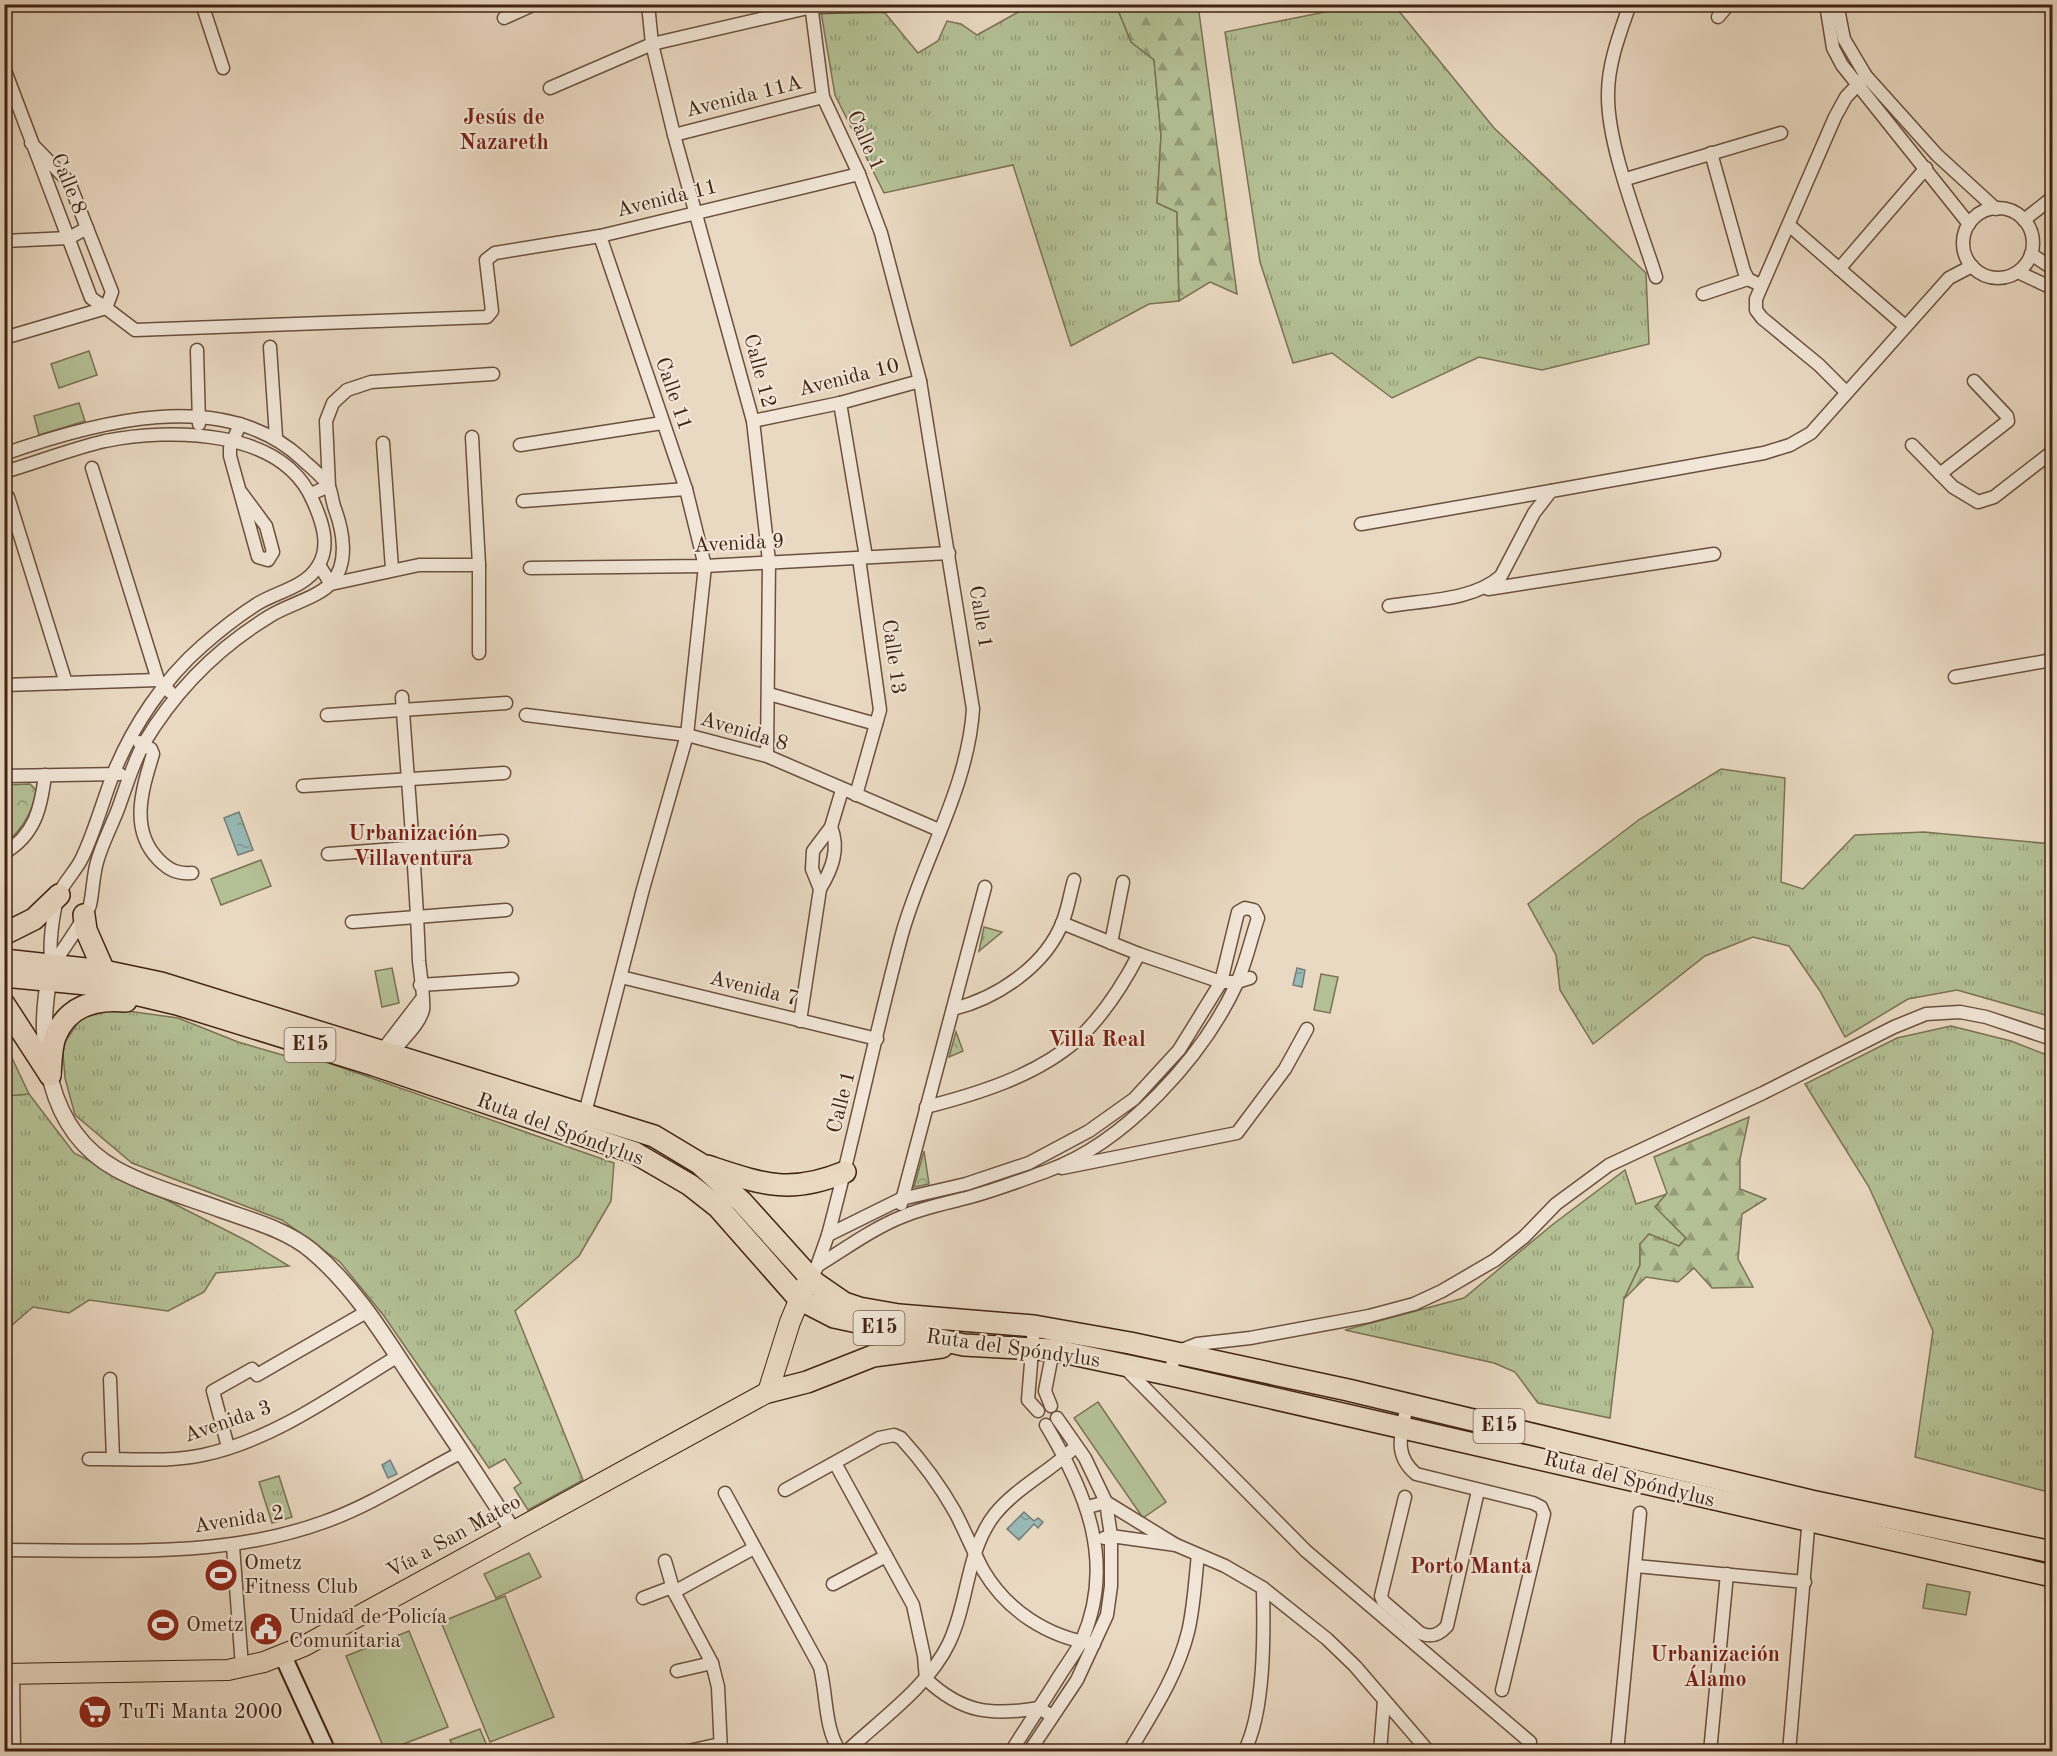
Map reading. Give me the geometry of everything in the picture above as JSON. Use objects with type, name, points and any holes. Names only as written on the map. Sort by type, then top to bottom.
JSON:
[{"type":"highway","points":[[4,934],[34,919],[58,895]]},
{"type":"highway","points":[[87,911],[91,942],[104,971]]},
{"type":"highway","name":"Ruta del Spóndylus","points":[[4,960],[585,1113],[654,1136],[699,1163],[742,1202],[844,1303],[859,1308],[899,1315],[1059,1330],[1407,1405],[1943,1549],[2052,1576]]},
{"type":"highway","name":"Ruta del Spóndylus","points":[[4,976],[51,971],[104,971],[208,996],[635,1153],[690,1185],[718,1207],[799,1299],[834,1317],[964,1345],[1053,1350],[1403,1427],[1810,1512],[2052,1552]]},
{"type":"highway","points":[[50,1075],[54,1039],[71,1016],[88,1003],[110,999],[177,1004]]},
{"type":"highway","points":[[4,1004],[50,1075]]},
{"type":"highway","points":[[699,1163],[773,1185],[788,1186],[818,1183],[845,1172]]},
{"type":"highway","points":[[768,1392],[807,1382],[873,1356],[964,1345]]},
{"type":"main road","points":[[768,1392],[799,1299],[813,1272]]},
{"type":"main road","name":"Vía a San Mateo","points":[[9,1674],[199,1672],[242,1667],[283,1656],[768,1392]]},
{"type":"main road","points":[[283,1656],[327,1752]]},
{"type":"street","points":[[202,4],[223,68]]},
{"type":"street","points":[[504,18],[535,4]]},
{"type":"street","name":"Calle 12","points":[[648,4],[652,44],[674,135],[753,421],[769,561],[767,756]]},
{"type":"street","points":[[550,88],[652,44],[811,6],[958,4]]},
{"type":"street","points":[[1630,4],[1611,66],[1608,94],[1610,127],[1656,277]]},
{"type":"street","points":[[1718,16],[1728,4]]},
{"type":"street","points":[[1826,4],[1833,48],[1861,81],[1969,224]]},
{"type":"street","points":[[1837,4],[1844,39],[1861,81],[1996,209]]},
{"type":"street","name":"Calle 1","points":[[811,6],[823,97],[859,174],[881,233],[920,381],[973,710],[972,732],[963,769],[903,933],[845,1172],[828,1235],[813,1272]]},
{"type":"street","name":"Calle 8","points":[[4,68],[92,298],[135,330],[487,317],[492,311],[486,260]]},
{"type":"street","points":[[1846,392],[1819,365],[1762,318],[1756,310],[1754,282],[1790,226],[1835,117],[1846,97],[1861,81]]},
{"type":"street","name":"Avenida 11A","points":[[674,135],[823,97]]},
{"type":"street","points":[[1626,179],[1780,133]]},
{"type":"street","points":[[4,338],[106,308],[112,292],[69,182],[31,143]]},
{"type":"street","points":[[1711,153],[1743,271],[1754,282]]},
{"type":"street","points":[[1839,268],[1926,168]]},
{"type":"street","name":"Avenida 11","points":[[486,260],[495,253],[600,236],[859,174]]},
{"type":"street","points":[[2024,220],[2052,198]]},
{"type":"street","points":[[1996,209],[2007,210],[2024,220],[2033,242],[2031,254],[2018,272],[1999,278],[1989,277],[1972,267],[1963,246],[1969,224],[1977,216],[1996,209]]},
{"type":"street","points":[[1790,226],[1905,326]]},
{"type":"street","points":[[4,241],[69,238],[87,228]]},
{"type":"street","name":"Calle 11","points":[[585,1113],[643,889],[687,735],[705,566],[686,489],[600,236]]},
{"type":"street","points":[[2031,254],[2052,268]]},
{"type":"street","points":[[1361,524],[1778,450],[1812,433],[1949,278],[1972,267]]},
{"type":"street","points":[[2018,272],[2052,288]]},
{"type":"street","points":[[1703,294],[1754,282]]},
{"type":"street","points":[[270,347],[276,437]]},
{"type":"street","points":[[197,350],[200,435]]},
{"type":"street","points":[[332,584],[339,572],[343,550],[329,486],[326,422],[333,403],[346,390],[371,382],[493,374]]},
{"type":"street","name":"Avenida 10","points":[[753,421],[920,381]]},
{"type":"street","points":[[1940,474],[2008,421],[2007,416],[1974,381]]},
{"type":"street","name":"Calle 13","points":[[840,402],[863,558],[880,710],[856,795]]},
{"type":"street","points":[[4,454],[102,425],[151,418],[200,418],[240,424],[276,437],[329,486]]},
{"type":"street","points":[[151,418],[155,434]]},
{"type":"street","points":[[520,445],[662,423]]},
{"type":"street","points":[[240,424],[233,440],[230,456],[257,555],[261,560],[268,560],[272,557],[271,541],[259,513],[240,491]]},
{"type":"street","points":[[4,472],[104,442],[155,434],[200,435],[233,440],[264,451],[284,464],[310,494],[324,531],[324,552],[312,575],[258,603],[201,647],[161,684],[130,738],[114,772],[82,857],[58,895],[50,953],[51,971],[43,1021],[43,1046],[58,1104],[69,1126],[99,1158],[133,1178],[264,1224],[288,1235],[312,1251],[368,1311],[513,1531]]},
{"type":"street","points":[[472,437],[479,565],[479,653]]},
{"type":"street","points":[[383,443],[392,569]]},
{"type":"street","points":[[1912,445],[1953,488],[1978,502],[1994,496],[2052,452]]},
{"type":"street","points":[[92,468],[161,684],[177,697]]},
{"type":"street","points":[[310,494],[329,486]]},
{"type":"street","points":[[524,501],[686,489]]},
{"type":"street","points":[[1478,590],[1501,576],[1534,513],[1551,492]]},
{"type":"street","points":[[8,497],[66,684]]},
{"type":"street","points":[[251,532],[271,541]]},
{"type":"street","name":"Avenida 9","points":[[530,568],[705,566],[949,553]]},
{"type":"street","points":[[1389,606],[1714,554]]},
{"type":"street","points":[[319,565],[332,584]]},
{"type":"street","points":[[51,971],[87,911],[97,863],[144,744],[195,675],[229,644],[272,615],[332,584],[392,569],[419,565],[479,565]]},
{"type":"street","points":[[221,631],[229,644]]},
{"type":"street","points":[[1955,677],[2052,660]]},
{"type":"street","points":[[4,685],[161,684]]},
{"type":"street","points":[[769,694],[876,724]]},
{"type":"street","points":[[327,716],[402,704],[506,703]]},
{"type":"street","points":[[382,1060],[423,1013],[402,704]]},
{"type":"street","name":"Avenida 8","points":[[526,715],[687,735],[767,756],[939,830]]},
{"type":"street","points":[[130,738],[144,744],[153,754],[143,789],[141,831],[151,852],[170,870],[180,874],[192,873]]},
{"type":"street","points":[[4,776],[114,772],[130,777]]},
{"type":"street","points":[[303,786],[504,773]]},
{"type":"street","points":[[4,853],[27,833],[36,820],[42,802],[45,775]]},
{"type":"street","points":[[820,889],[812,869],[812,859],[818,842],[831,827],[842,790]]},
{"type":"street","points":[[800,1021],[820,889],[834,854],[836,838],[831,827]]},
{"type":"street","points":[[328,854],[502,841]]},
{"type":"street","points":[[953,1009],[984,999],[1019,978],[1045,951],[1062,923],[1074,880]]},
{"type":"street","points":[[1111,943],[1123,882]]},
{"type":"street","points":[[902,1216],[901,1199],[986,886]]},
{"type":"street","points":[[813,1272],[902,1216],[1014,1183],[1030,1169],[1134,1099],[1179,1050],[1221,982],[1234,920],[1238,912],[1245,908],[1254,910],[1258,918],[1237,982],[1191,1057],[1163,1090],[1142,1110],[1097,1143],[1047,1172]]},
{"type":"street","points":[[352,922],[506,910]]},
{"type":"street","points":[[1062,923],[1139,954],[1221,982],[1237,982],[1251,978]]},
{"type":"street","points":[[926,1107],[962,1098],[999,1084],[1030,1070],[1076,1040],[1125,981],[1139,954]]},
{"type":"street","name":"Avenida 7","points":[[621,977],[778,1013],[800,1021],[877,1039]]},
{"type":"street","points":[[420,985],[512,979]]},
{"type":"street","points":[[1171,1375],[1174,1353],[1197,1344],[1250,1338],[1370,1316],[1423,1299],[1495,1260],[1524,1237],[1556,1204],[1609,1165],[1763,1094],[1894,1027],[1926,1014],[1960,1012],[1986,1017],[2052,1039]]},
{"type":"street","points":[[828,1235],[901,1199],[1030,1169],[1047,1172],[1237,1133],[1285,1069],[1307,1029]]},
{"type":"street","points":[[1179,1050],[1191,1057]]},
{"type":"street","points":[[1134,1099],[1142,1110]]},
{"type":"street","points":[[1089,1131],[1097,1143]]},
{"type":"street","points":[[966,1185],[969,1197]]},
{"type":"street","points":[[228,1447],[213,1391],[252,1369],[257,1375],[368,1311]]},
{"type":"street","points":[[1034,1326],[1028,1400],[1038,1411]]},
{"type":"street","points":[[1051,1406],[1045,1391],[1059,1330]]},
{"type":"street","name":"Avenida 3","points":[[89,1460],[182,1458],[228,1447],[288,1422],[398,1356]]},
{"type":"street","points":[[1122,1365],[1306,1551],[1530,1742]]},
{"type":"street","points":[[110,1379],[113,1459]]},
{"type":"street","points":[[1028,1400],[1045,1391]]},
{"type":"street","points":[[1407,1405],[1400,1445],[1405,1465],[1416,1474],[1533,1503],[1541,1507],[1544,1514],[1502,1690]]},
{"type":"street","points":[[1011,1752],[1081,1642],[1095,1591],[1094,1541],[1088,1507],[1065,1457],[1052,1421],[1088,1465],[1106,1502],[1111,1536],[1111,1586],[1107,1615],[1077,1680],[1029,1752]]},
{"type":"street","points":[[784,1490],[887,1435],[901,1438],[954,1511],[984,1572],[1004,1597],[1032,1622],[1050,1632],[1094,1644]]},
{"type":"street","points":[[846,1752],[926,1679],[949,1644],[964,1600],[974,1552],[994,1515],[1011,1498],[1075,1447]]},
{"type":"street","name":"Avenida 2","points":[[4,1550],[159,1551],[233,1546],[327,1521],[462,1452]]},
{"type":"street","points":[[835,1463],[913,1605],[924,1656],[926,1679],[943,1695],[963,1706],[988,1712],[1011,1713],[1039,1708],[1052,1716]]},
{"type":"street","points":[[1405,1497],[1382,1596],[1383,1601],[1412,1627],[1427,1636],[1442,1633],[1447,1626],[1478,1491]]},
{"type":"street","points":[[725,1493],[820,1667],[825,1688],[827,1717],[840,1752]]},
{"type":"street","points":[[1088,1507],[1106,1502],[1176,1545],[1225,1566],[1263,1588],[1355,1666],[1429,1752]]},
{"type":"street","points":[[1790,1752],[1810,1512]]},
{"type":"street","points":[[1617,1752],[1640,1513]]},
{"type":"street","points":[[1094,1541],[1111,1536],[1176,1545]]},
{"type":"street","points":[[233,1546],[242,1667]]},
{"type":"street","points":[[643,1598],[673,1590],[754,1548]]},
{"type":"street","points":[[1129,1752],[1159,1703],[1181,1654],[1193,1605],[1198,1555]]},
{"type":"street","points":[[833,1584],[886,1556]]},
{"type":"street","points":[[665,1561],[673,1590],[712,1663],[718,1687],[721,1748],[684,1752]]},
{"type":"street","points":[[1636,1566],[1805,1582]]},
{"type":"street","points":[[1710,1752],[1727,1574]]},
{"type":"street","points":[[1244,1752],[1253,1735],[1260,1675],[1264,1640],[1263,1588]]},
{"type":"street","points":[[678,1671],[712,1663]]},
{"type":"street","points":[[9,1674],[14,1752]]},
{"type":"street","points":[[1380,1752],[1384,1701]]},
{"type":"green space","points":[[1365,4],[1394,5],[1494,128],[1646,273],[1649,344],[1542,370],[1479,357],[1392,398],[1332,353],[1293,363],[1260,262],[1225,32]]},
{"type":"green space","points":[[1031,5],[1052,8],[1060,5],[1116,5],[1131,42],[1154,59],[1161,136],[1157,203],[1177,212],[1179,301],[1149,304],[1071,346],[1013,165],[884,193],[835,95],[820,6],[885,13],[918,53],[938,41],[947,21],[961,24],[977,35]]},
{"type":"green space","points":[[1116,5],[1198,5],[1237,294],[1210,282],[1179,301],[1177,212],[1157,203],[1161,136],[1154,60],[1131,42]]},
{"type":"green space","points":[[89,351],[97,375],[59,388],[51,364]]},
{"type":"green space","points":[[79,403],[85,421],[39,435],[34,416]]},
{"type":"green space","points":[[1721,769],[1785,778],[1781,882],[1803,889],[1855,835],[1924,832],[2052,844],[2052,1017],[1957,990],[1908,999],[1845,1037],[1820,991],[1789,946],[1753,937],[1705,956],[1593,1044],[1560,990],[1556,955],[1528,904],[1640,819]]},
{"type":"green space","points":[[30,784],[36,790],[29,813],[17,833],[5,843],[5,785]]},
{"type":"green space","points":[[261,860],[271,886],[221,905],[211,879]]},
{"type":"green space","points":[[984,927],[1002,932],[979,951]]},
{"type":"green space","points":[[392,968],[399,1003],[382,1007],[375,971]]},
{"type":"green space","points":[[1321,974],[1338,977],[1330,1013],[1314,1010]]},
{"type":"green space","points":[[106,1008],[178,1018],[238,1042],[286,1056],[320,1060],[614,1163],[611,1201],[579,1256],[515,1311],[583,1480],[528,1510],[514,1488],[521,1483],[505,1459],[489,1468],[384,1316],[340,1262],[282,1220],[132,1163],[75,1115],[65,1078],[63,1053],[65,1042],[81,1018]]},
{"type":"green space","points":[[1951,1026],[2011,1041],[2052,1057],[2052,1493],[1915,1457],[1933,1331],[1869,1187],[1805,1084],[1897,1038]]},
{"type":"green space","points":[[956,1032],[963,1051],[949,1057]]},
{"type":"green space","points":[[5,1043],[29,1094],[5,1096]]},
{"type":"green space","points":[[29,1094],[74,1153],[251,1243],[289,1266],[216,1273],[204,1292],[168,1311],[89,1300],[69,1313],[33,1307],[5,1331],[5,1096]]},
{"type":"green space","points":[[1749,1117],[1740,1159],[1740,1189],[1766,1199],[1742,1214],[1738,1259],[1753,1287],[1712,1288],[1694,1268],[1678,1282],[1646,1277],[1624,1299],[1640,1265],[1640,1244],[1649,1234],[1679,1246],[1686,1238],[1655,1207],[1667,1193],[1654,1157]]},
{"type":"green space","points":[[924,1151],[929,1184],[914,1187]]},
{"type":"green space","points":[[1625,1170],[1636,1204],[1667,1194],[1656,1207],[1686,1238],[1679,1246],[1640,1244],[1640,1265],[1624,1299],[1610,1418],[1538,1403],[1515,1372],[1494,1363],[1345,1330],[1464,1298],[1552,1225]]},
{"type":"green space","points":[[1098,1402],[1166,1502],[1143,1518],[1074,1418]]},
{"type":"green space","points":[[279,1476],[292,1517],[272,1523],[259,1482]]},
{"type":"green space","points":[[529,1553],[541,1577],[496,1598],[484,1574]]},
{"type":"green space","points":[[1927,1584],[1970,1592],[1966,1615],[1923,1608]]},
{"type":"green space","points":[[505,1596],[554,1717],[490,1742],[441,1622]]},
{"type":"green space","points":[[409,1631],[448,1727],[385,1751],[346,1656]]},
{"type":"green space","points":[[480,1729],[489,1751],[455,1751],[450,1740]]},
{"type":"water","points":[[239,812],[253,850],[238,855],[224,818]]},
{"type":"water","points":[[1297,968],[1305,970],[1302,987],[1293,985]]},
{"type":"water","points":[[390,1460],[397,1474],[388,1478],[382,1465]]},
{"type":"water","points":[[1024,1512],[1034,1521],[1038,1518],[1043,1522],[1038,1528],[1034,1524],[1019,1540],[1007,1529]]},
{"type":"place","name":"Ometz Fitness Club","points":[[221,1575]]},
{"type":"place","name":"Ometz","points":[[163,1625]]},
{"type":"place","name":"Unidad de Policía Comunitaria","points":[[266,1629]]},
{"type":"place","name":"TuTi Manta 2000","points":[[95,1712]]},
{"type":"district","name":"Jesús de Nazareth","points":[[504,130]]},
{"type":"district","name":"Urbanización Villaventura","points":[[413,846]]},
{"type":"district","name":"Villa Real","points":[[1097,1040]]},
{"type":"district","name":"Porto Manta","points":[[1471,1567]]},
{"type":"district","name":"Urbanización Álamo","points":[[1715,1668]]}]
